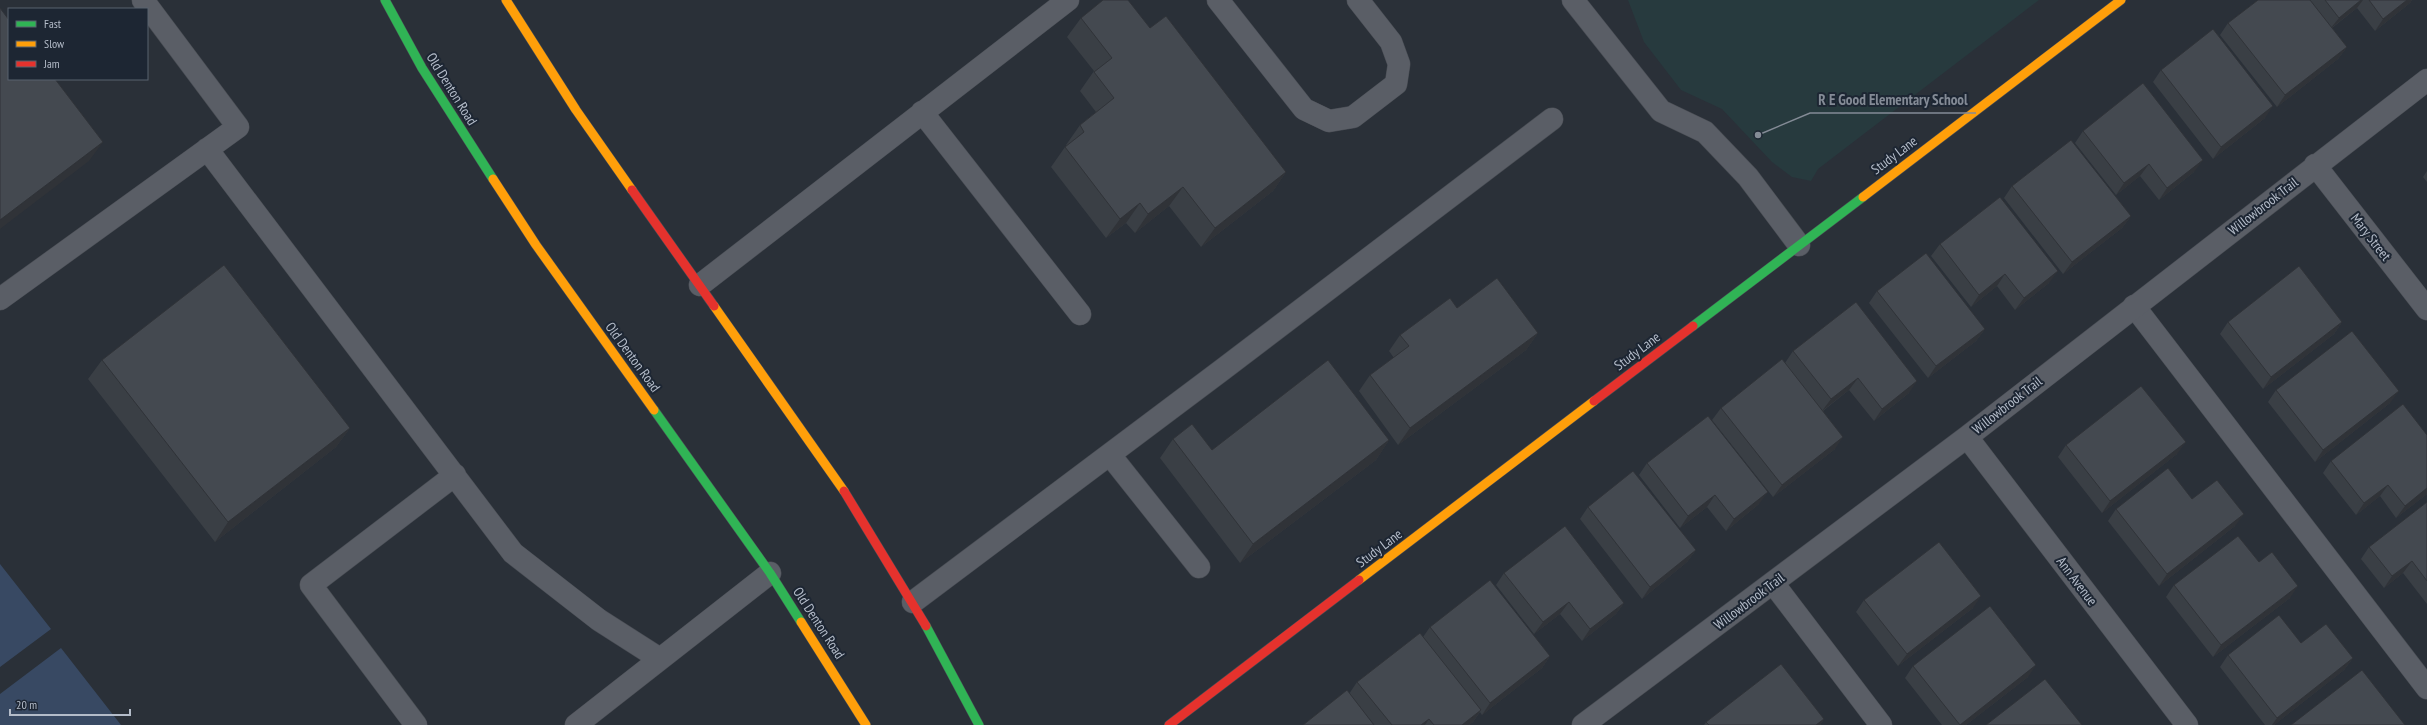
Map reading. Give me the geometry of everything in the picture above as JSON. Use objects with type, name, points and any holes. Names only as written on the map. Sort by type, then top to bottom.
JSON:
[{"type":"main road","name":"Old Denton Road","points":[[385,0],[422,68],[536,245],[770,573],[866,725]]},
{"type":"main road","points":[[506,0],[576,110],[850,499],[913,602],[979,725]]},
{"type":"main road","name":"Study Lane","points":[[1169,725],[2121,0]]},
{"type":"main road","points":[[861,715],[872,725]]},
{"type":"street","points":[[0,299],[238,127],[143,0]]},
{"type":"street","points":[[700,285],[1068,0]]},
{"type":"street","points":[[1218,0],[1304,109],[1329,121],[1353,117],[1396,84],[1399,64],[1391,42],[1358,0]]},
{"type":"street","points":[[1573,0],[1661,111],[1705,132],[1748,177],[1799,245]]},
{"type":"street","name":"Willowbrook Trail","points":[[1583,725],[1605,718],[1773,583],[1967,437],[2315,165],[2427,80]]},
{"type":"street","points":[[922,112],[1080,314]]},
{"type":"street","points":[[913,602],[1110,455],[1552,119]]},
{"type":"street","points":[[207,149],[513,553],[599,620],[660,659]]},
{"type":"street","name":"Mary Street","points":[[2315,165],[2427,309]]},
{"type":"street","points":[[2134,306],[2427,688]]},
{"type":"street","name":"Ann Avenue","points":[[1967,437],[2187,725]]},
{"type":"street","points":[[1110,455],[1199,567]]},
{"type":"street","points":[[416,725],[311,585],[455,475]]},
{"type":"street","points":[[576,725],[770,573]]},
{"type":"street","points":[[1773,583],[1881,725]]},
{"type":"green space","points":[[1628,0],[2039,0],[1818,169],[1811,181],[1792,177],[1772,162],[1722,109],[1681,90],[1644,42]]},
{"type":"water","points":[[0,564],[51,629],[0,667]]},
{"type":"water","points":[[61,648],[121,725],[0,725],[0,694]]},
{"type":"building","points":[[1103,0],[1128,0],[1150,28],[1166,16],[1286,172],[1215,228],[1183,187],[1148,214],[1140,203],[1120,219],[1065,147],[1084,132],[1080,125],[1114,98],[1094,72],[1112,58],[1081,18]]},
{"type":"building","points":[[2258,0],[2310,0],[2347,47],[2285,95],[2228,23]]},
{"type":"building","points":[[2325,0],[2361,0],[2339,18]]},
{"type":"building","points":[[2369,0],[2407,0],[2383,19]]},
{"type":"building","points":[[0,8],[8,19],[8,80],[56,80],[103,142],[0,220]]},
{"type":"building","points":[[2213,29],[2273,106],[2221,147],[2161,70]]},
{"type":"building","points":[[2143,83],[2203,160],[2167,188],[2149,164],[2124,183],[2083,131]]},
{"type":"building","points":[[2071,140],[2131,216],[2072,262],[2012,186]]},
{"type":"building","points":[[2000,197],[2058,271],[2024,298],[2005,274],[1979,295],[1940,244]]},
{"type":"building","points":[[1926,253],[1985,329],[1936,366],[1877,291]]},
{"type":"building","points":[[224,265],[350,428],[228,522],[102,360]]},
{"type":"building","points":[[2299,266],[2342,322],[2271,377],[2228,322]]},
{"type":"building","points":[[1497,278],[1538,333],[1410,428],[1370,375],[1409,346],[1400,335],[1450,298],[1457,308]]},
{"type":"building","points":[[1856,302],[1917,381],[1882,409],[1858,378],[1831,399],[1793,351]]},
{"type":"building","points":[[2352,331],[2399,391],[2323,450],[2276,390]]},
{"type":"building","points":[[1782,359],[1843,437],[1782,485],[1721,408]]},
{"type":"building","points":[[1328,360],[1389,440],[1253,544],[1173,439],[1192,424],[1212,450]]},
{"type":"building","points":[[2141,386],[2186,442],[2110,501],[2066,445]]},
{"type":"building","points":[[2403,404],[2427,435],[2427,488],[2405,506],[2388,485],[2364,503],[2331,461]]},
{"type":"building","points":[[1708,416],[1768,492],[1734,519],[1715,495],[1688,516],[1647,463]]},
{"type":"building","points":[[2168,468],[2192,499],[2217,480],[2244,514],[2167,574],[2116,509]]},
{"type":"building","points":[[1633,471],[1696,550],[1650,587],[1588,507]]},
{"type":"building","points":[[2427,502],[2427,581],[2412,561],[2392,576],[2369,547]]},
{"type":"building","points":[[1565,526],[1624,603],[1590,629],[1569,602],[1543,622],[1504,573]]},
{"type":"building","points":[[2238,536],[2259,562],[2272,552],[2298,586],[2221,645],[2174,585]]},
{"type":"building","points":[[1939,542],[1981,596],[1907,654],[1864,600]]},
{"type":"building","points":[[1490,580],[1550,656],[1490,703],[1430,627]]},
{"type":"building","points":[[1990,606],[2036,665],[1960,725],[1913,666]]},
{"type":"building","points":[[2279,615],[2301,643],[2326,624],[2353,658],[2277,718],[2228,655]]},
{"type":"building","points":[[1420,633],[1481,710],[1462,725],[1434,725],[1429,719],[1421,725],[1392,725],[1357,682]]},
{"type":"building","points":[[1781,664],[1824,719],[1816,725],[1709,725],[1706,722]]},
{"type":"building","points":[[2362,670],[2405,725],[2291,725]]},
{"type":"building","points":[[2045,679],[2082,725],[1986,725]]},
{"type":"building","points":[[1347,690],[1374,725],[1303,725]]},
{"type":"traffic: fast","points":[[385,0],[422,68],[493,179]]},
{"type":"traffic: fast","points":[[1693,326],[1863,197]]},
{"type":"traffic: fast","points":[[654,410],[770,573],[801,622]]},
{"type":"traffic: fast","points":[[926,626],[979,725]]},
{"type":"traffic: slow","points":[[506,0],[576,110],[632,190]]},
{"type":"traffic: slow","points":[[1863,197],[2121,0]]},
{"type":"traffic: slow","points":[[493,179],[536,245],[654,410]]},
{"type":"traffic: slow","points":[[714,306],[844,491]]},
{"type":"traffic: slow","points":[[1359,580],[1594,401]]},
{"type":"traffic: slow","points":[[801,622],[866,725]]},
{"type":"traffic: jam","points":[[632,190],[714,306]]},
{"type":"traffic: jam","points":[[1594,401],[1693,326]]},
{"type":"traffic: jam","points":[[844,491],[926,626]]},
{"type":"traffic: jam","points":[[1169,725],[1359,580]]},
{"type":"place","name":"R E Good Elementary School","points":[[1758,135]]}]
